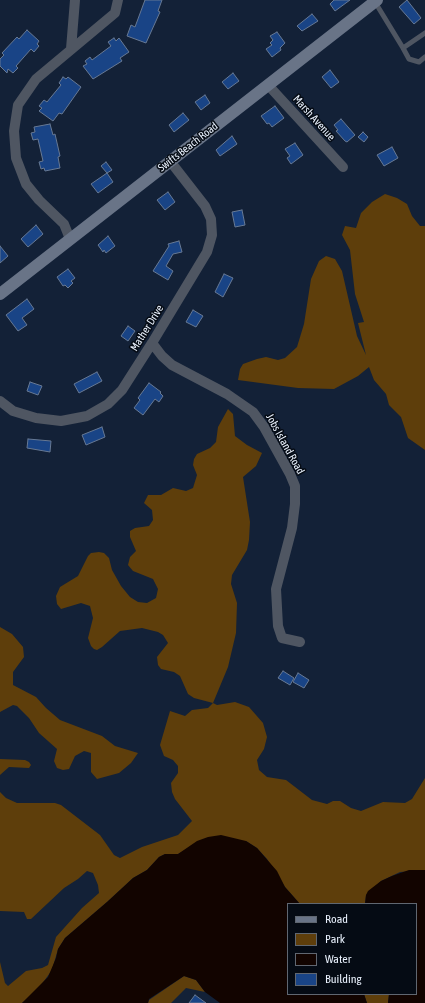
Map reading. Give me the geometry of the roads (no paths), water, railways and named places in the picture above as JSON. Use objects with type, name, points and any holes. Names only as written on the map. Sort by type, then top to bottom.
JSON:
[{"type":"street","points":[[71,49],[75,0]]},
{"type":"street","points":[[70,239],[64,224],[39,200],[26,184],[16,158],[14,131],[18,106],[36,79],[115,13],[118,0]]},
{"type":"street","name":"Swifts Beach Road","points":[[0,294],[375,1]]},
{"type":"street","name":"Marsh Avenue","points":[[268,85],[343,167]]},
{"type":"street","name":"Mather Drive","points":[[0,402],[12,411],[36,418],[61,421],[87,416],[108,404],[122,390],[207,252],[212,235],[211,219],[205,206],[170,161]]},
{"type":"street","name":"Jobs Island Road","points":[[152,343],[162,356],[172,365],[227,394],[254,412],[290,474],[295,486],[294,511],[292,528],[276,588],[278,626],[282,638],[300,642]]},
{"type":"lane","points":[[375,1],[409,59],[419,62],[425,57]]},
{"type":"lane","points":[[403,48],[425,34]]},
{"type":"water","points":[[221,835],[246,841],[257,848],[277,871],[285,887],[299,903],[287,903],[287,995],[364,995],[367,1003],[220,1003],[205,992],[196,980],[184,976],[149,999],[148,1003],[22,1003],[48,977],[58,949],[65,938],[133,878],[147,870],[159,857],[165,854],[178,854],[197,841],[208,837]]},
{"type":"water","points":[[409,870],[425,870],[425,1003],[388,1003],[389,995],[417,995],[417,903],[365,903],[368,891],[381,881]]}]
